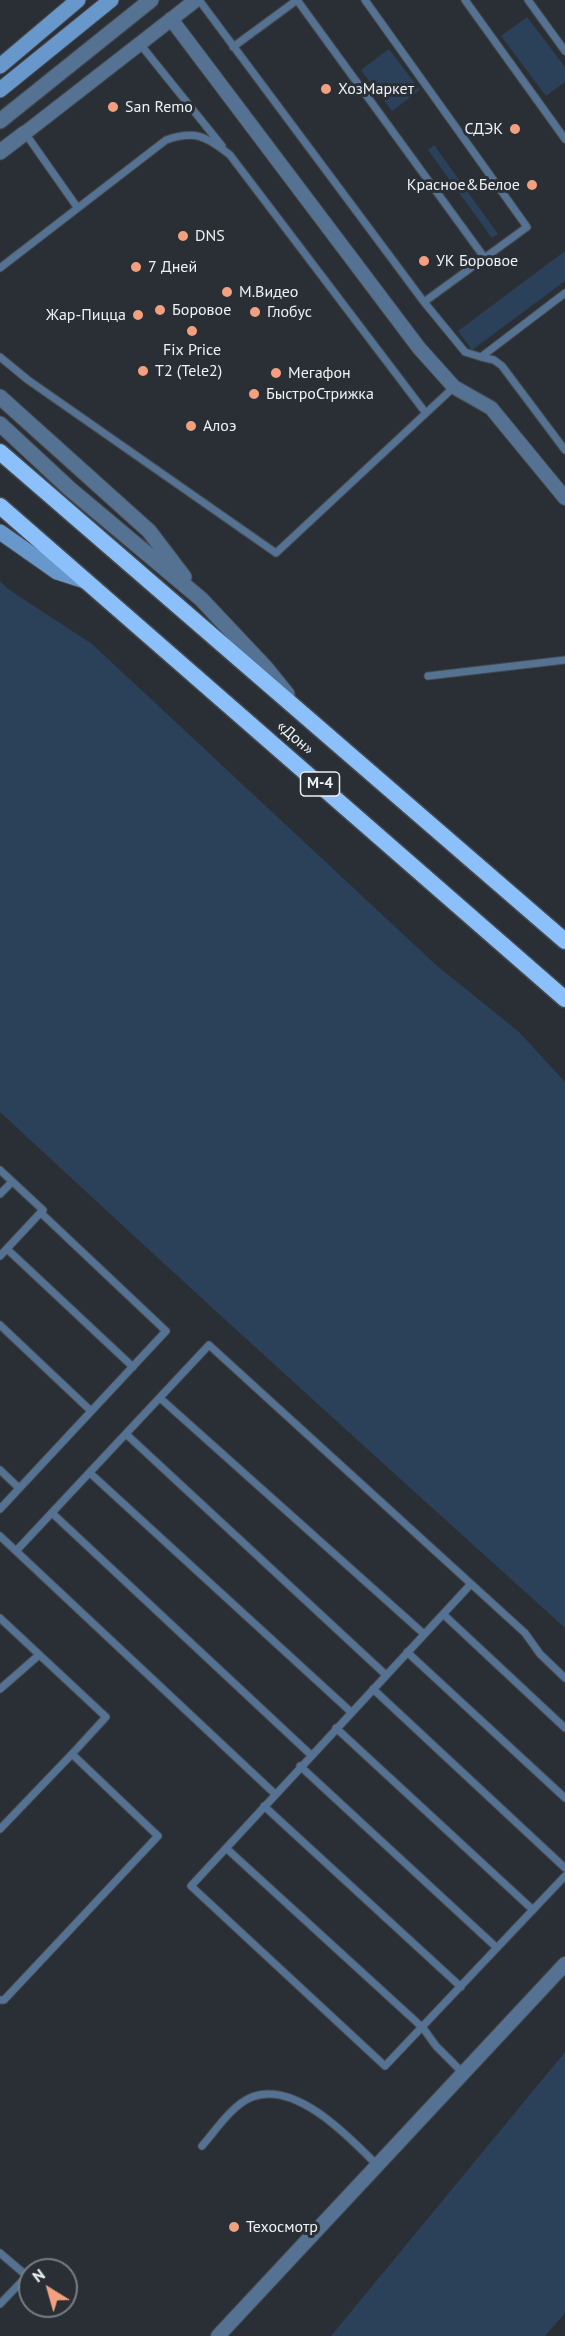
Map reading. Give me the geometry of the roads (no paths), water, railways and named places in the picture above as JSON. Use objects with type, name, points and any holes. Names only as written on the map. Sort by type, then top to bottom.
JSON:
[{"type":"highway","name":"«Дон»","points":[[0,452],[565,941]]},
{"type":"highway","name":"«Дон»","points":[[0,506],[565,999]]},
{"type":"main road","points":[[0,65],[66,0]]},
{"type":"main road","points":[[0,65],[78,0]]},
{"type":"main road","points":[[0,90],[111,0]]},
{"type":"main road","points":[[0,531],[57,572],[89,582]]},
{"type":"street","points":[[0,121],[151,0]]},
{"type":"street","points":[[0,152],[197,0]]},
{"type":"street","points":[[171,19],[413,340],[454,387],[491,408],[565,498]]},
{"type":"street","points":[[0,397],[149,531],[201,599],[266,668],[302,713]]},
{"type":"street","points":[[0,424],[70,489],[201,599]]},
{"type":"street","points":[[218,2336],[565,1964]]},
{"type":"lane","points":[[197,0],[424,302],[465,352],[494,360],[502,366],[565,450]]},
{"type":"lane","points":[[233,47],[297,0],[484,257]]},
{"type":"lane","points":[[365,0],[527,227],[424,302]]},
{"type":"lane","points":[[465,0],[565,139]]},
{"type":"lane","points":[[528,0],[565,51]]},
{"type":"lane","points":[[140,44],[230,155],[425,412]]},
{"type":"lane","points":[[25,133],[77,207]]},
{"type":"lane","points":[[0,268],[166,140],[181,135],[197,135],[215,143],[230,155]]},
{"type":"lane","points":[[481,357],[565,293]]},
{"type":"lane","points":[[0,357],[28,380],[276,553],[454,387]]},
{"type":"lane","points":[[428,676],[565,660]]},
{"type":"lane","points":[[0,1170],[43,1210],[0,1257]]},
{"type":"lane","points":[[0,1194],[12,1182]]},
{"type":"lane","points":[[0,1509],[166,1331],[40,1213]]},
{"type":"lane","points":[[7,1249],[133,1367]]},
{"type":"lane","points":[[0,1325],[92,1411]]},
{"type":"lane","points":[[16,1551],[209,1345],[525,1633],[540,1654],[565,1678]]},
{"type":"lane","points":[[160,1398],[424,1634]]},
{"type":"lane","points":[[126,1434],[386,1675]]},
{"type":"lane","points":[[0,1470],[19,1488]]},
{"type":"lane","points":[[90,1473],[351,1712]]},
{"type":"lane","points":[[52,1513],[311,1755]]},
{"type":"lane","points":[[0,1536],[275,1794]]},
{"type":"lane","points":[[471,1584],[191,1886],[385,2066],[565,1876]]},
{"type":"lane","points":[[442,1614],[565,1728]]},
{"type":"lane","points":[[0,1618],[106,1717],[0,1829]]},
{"type":"lane","points":[[407,1652],[565,1798]]},
{"type":"lane","points":[[0,1689],[39,1655]]},
{"type":"lane","points":[[373,1689],[565,1868]]},
{"type":"lane","points":[[336,1728],[533,1910]]},
{"type":"lane","points":[[0,2000],[4,2000],[158,1836],[72,1754]]},
{"type":"lane","points":[[300,1766],[498,1948]]},
{"type":"lane","points":[[264,1806],[461,1987]]},
{"type":"lane","points":[[226,1848],[423,2028],[436,2046],[463,2073]]},
{"type":"lane","points":[[202,2146],[240,2105],[253,2097],[270,2094],[311,2107],[330,2120],[377,2165]]},
{"type":"lane","points":[[0,2253],[27,2276],[0,2304]]},
{"type":"place","name":"ХозМаркет","points":[[326,89]]},
{"type":"place","name":"San Remo","points":[[113,107]]},
{"type":"place","name":"СДЭК","points":[[515,129]]},
{"type":"place","name":"Красное&Белое","points":[[532,185]]},
{"type":"place","name":"DNS","points":[[183,236]]},
{"type":"place","name":"УК Боровое","points":[[424,261]]},
{"type":"place","name":"7 Дней","points":[[136,267]]},
{"type":"place","name":"М.Видео","points":[[227,292]]},
{"type":"place","name":"Боровое","points":[[160,310]]},
{"type":"place","name":"Глобус","points":[[255,312]]},
{"type":"place","name":"Жар-Пицца","points":[[138,315]]},
{"type":"place","name":"Fix Price","points":[[192,331]]},
{"type":"place","name":"T2 (Tele2)","points":[[143,371]]},
{"type":"place","name":"Мегафон","points":[[276,373]]},
{"type":"place","name":"БыстроСтрижка","points":[[254,394]]},
{"type":"place","name":"Алоэ","points":[[191,426]]},
{"type":"place","name":"Техосмотр","points":[[234,2227]]}]
